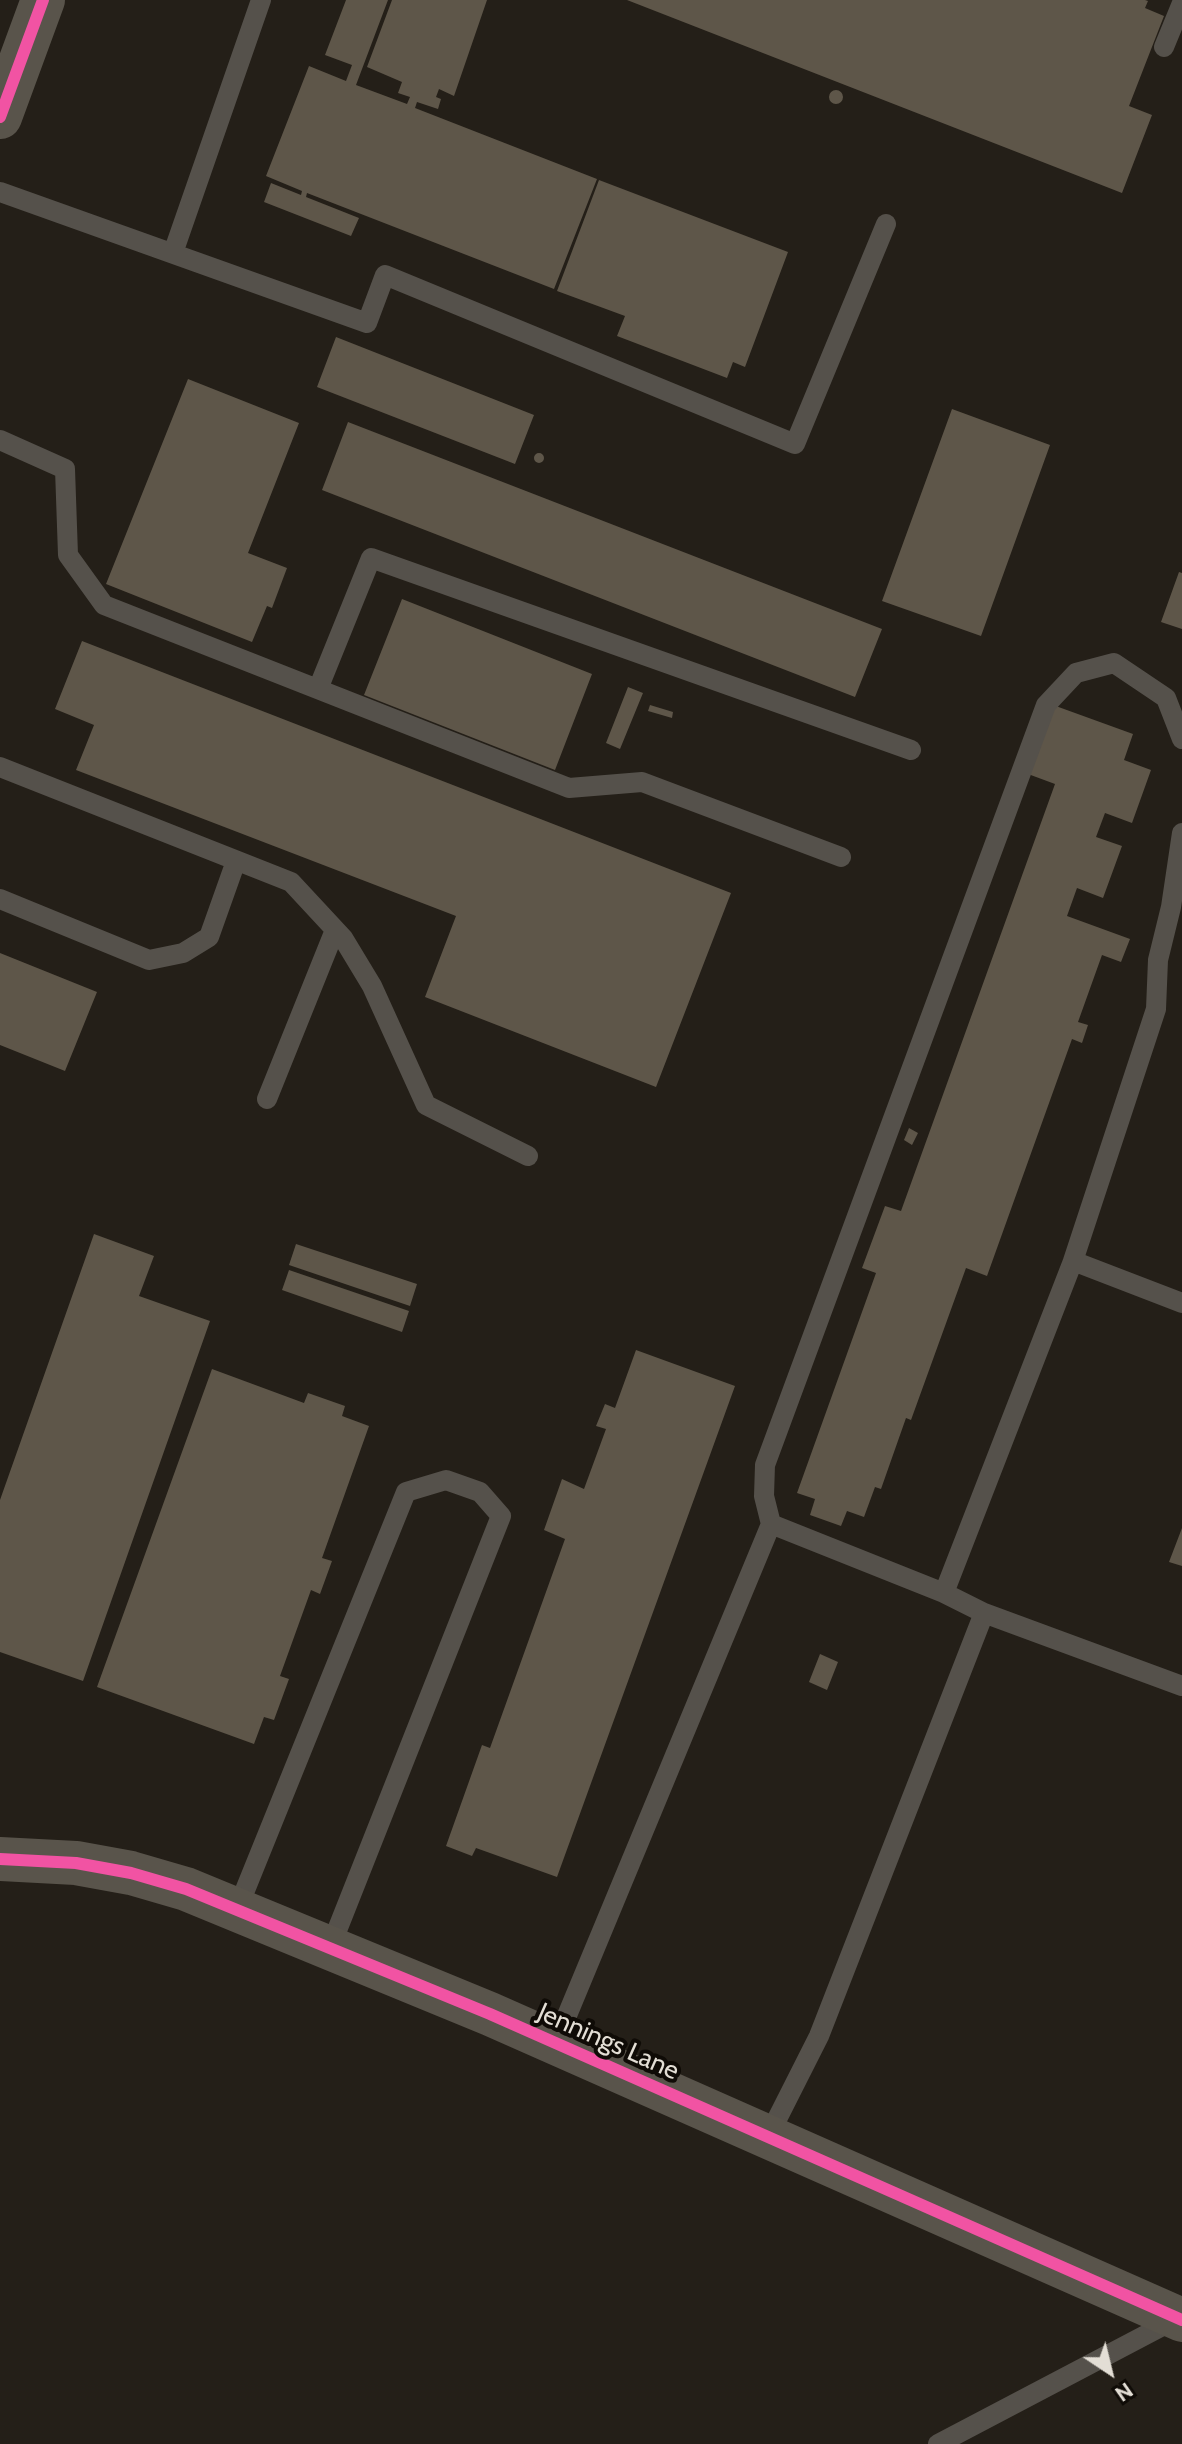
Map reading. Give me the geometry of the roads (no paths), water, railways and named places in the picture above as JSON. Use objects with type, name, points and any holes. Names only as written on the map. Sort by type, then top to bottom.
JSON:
[{"type":"street","points":[[0,117],[43,0]]},
{"type":"street","name":"Jennings Lane","points":[[0,1859],[76,1863],[131,1873],[186,1889],[556,2042],[1180,2319]]},
{"type":"lane","points":[[173,253],[261,0]]},
{"type":"lane","points":[[1164,47],[1182,3]]},
{"type":"lane","points":[[0,192],[367,323],[385,275],[795,444],[886,224]]},
{"type":"lane","points":[[0,440],[65,469],[68,555],[104,605],[569,788],[642,782],[841,857]]},
{"type":"lane","points":[[318,689],[371,558],[911,750]]},
{"type":"lane","points":[[556,2042],[771,1524],[764,1496],[765,1465],[1046,705],[1076,673],[1114,663],[1166,698],[1182,739]]},
{"type":"lane","points":[[0,767],[291,882],[335,930],[372,986],[426,1105],[528,1156]]},
{"type":"lane","points":[[944,1593],[1073,1261],[1156,1009],[1158,960],[1171,907],[1182,833]]},
{"type":"lane","points":[[0,899],[149,960],[183,953],[209,937],[236,861]]},
{"type":"lane","points":[[267,1099],[335,930]]},
{"type":"lane","points":[[1073,1261],[1182,1303]]},
{"type":"lane","points":[[237,1910],[406,1492],[446,1480],[480,1492],[501,1516],[330,1948]]},
{"type":"lane","points":[[771,1524],[944,1593],[984,1613],[1182,1686]]},
{"type":"lane","points":[[769,2135],[819,2036],[984,1613]]},
{"type":"lane","points":[[938,2444],[1180,2319]]}]
